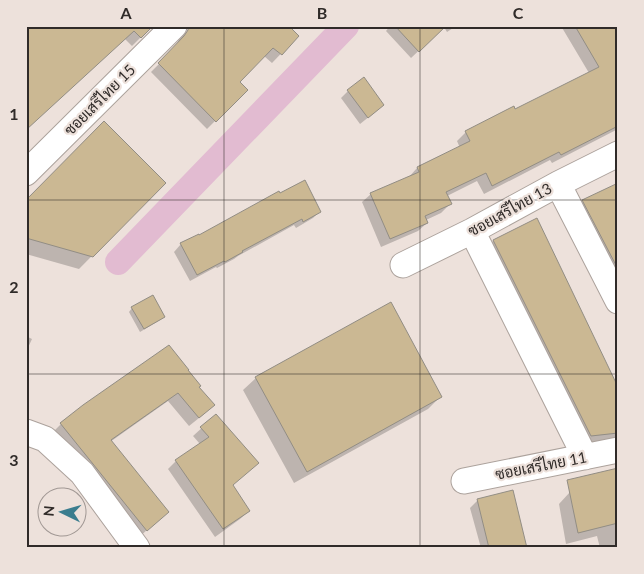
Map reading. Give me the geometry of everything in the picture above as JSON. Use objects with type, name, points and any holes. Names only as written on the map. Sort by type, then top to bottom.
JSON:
[{"type":"street","name":"ซอยเสรีไทย 15","points":[[26,173],[174,26]]},
{"type":"street","name":"ซอยเสรีไทย 13","points":[[403,265],[472,232],[558,184],[618,154]]},
{"type":"street","points":[[558,184],[618,301]]},
{"type":"street","points":[[472,232],[585,457]]},
{"type":"street","points":[[26,432],[46,439],[82,473],[137,548]]},
{"type":"street","name":"ซอยเสรีไทย 11","points":[[464,481],[618,450]]},
{"type":"building","points":[[26,26],[153,26],[141,38],[134,31],[26,130]]},
{"type":"building","points":[[188,26],[294,26],[292,29],[299,36],[282,55],[273,48],[240,82],[248,90],[216,122],[158,63],[184,36]]},
{"type":"building","points":[[395,26],[446,26],[419,52]]},
{"type":"building","points":[[575,26],[618,26],[618,126],[561,155],[559,152],[492,186],[486,173],[446,192],[452,204],[425,216],[428,223],[390,239],[370,193],[419,172],[417,167],[470,141],[465,131],[514,106],[515,109],[599,67]]},
{"type":"building","points":[[364,77],[384,105],[368,118],[347,90]]},
{"type":"building","points":[[104,121],[166,183],[93,257],[26,238],[26,200]]},
{"type":"building","points":[[305,180],[321,212],[303,222],[302,219],[225,262],[197,275],[180,243],[199,235],[279,191],[280,193]]},
{"type":"building","points":[[618,183],[618,269],[582,200]]},
{"type":"building","points":[[537,218],[618,387],[618,433],[591,436],[493,240]]},
{"type":"building","points":[[153,295],[165,317],[144,329],[131,307]]},
{"type":"building","points":[[391,302],[442,397],[307,472],[255,377]]},
{"type":"building","points":[[169,345],[201,386],[199,387],[215,405],[199,418],[178,393],[111,440],[169,512],[147,531],[60,423]]},
{"type":"building","points":[[216,414],[259,463],[233,485],[250,511],[223,529],[175,460],[209,437],[200,427]]},
{"type":"building","points":[[618,468],[618,523],[578,533],[567,480]]},
{"type":"building","points":[[513,490],[527,548],[489,548],[477,499]]},
{"type":"waterway","points":[[118,262],[346,26]]}]
